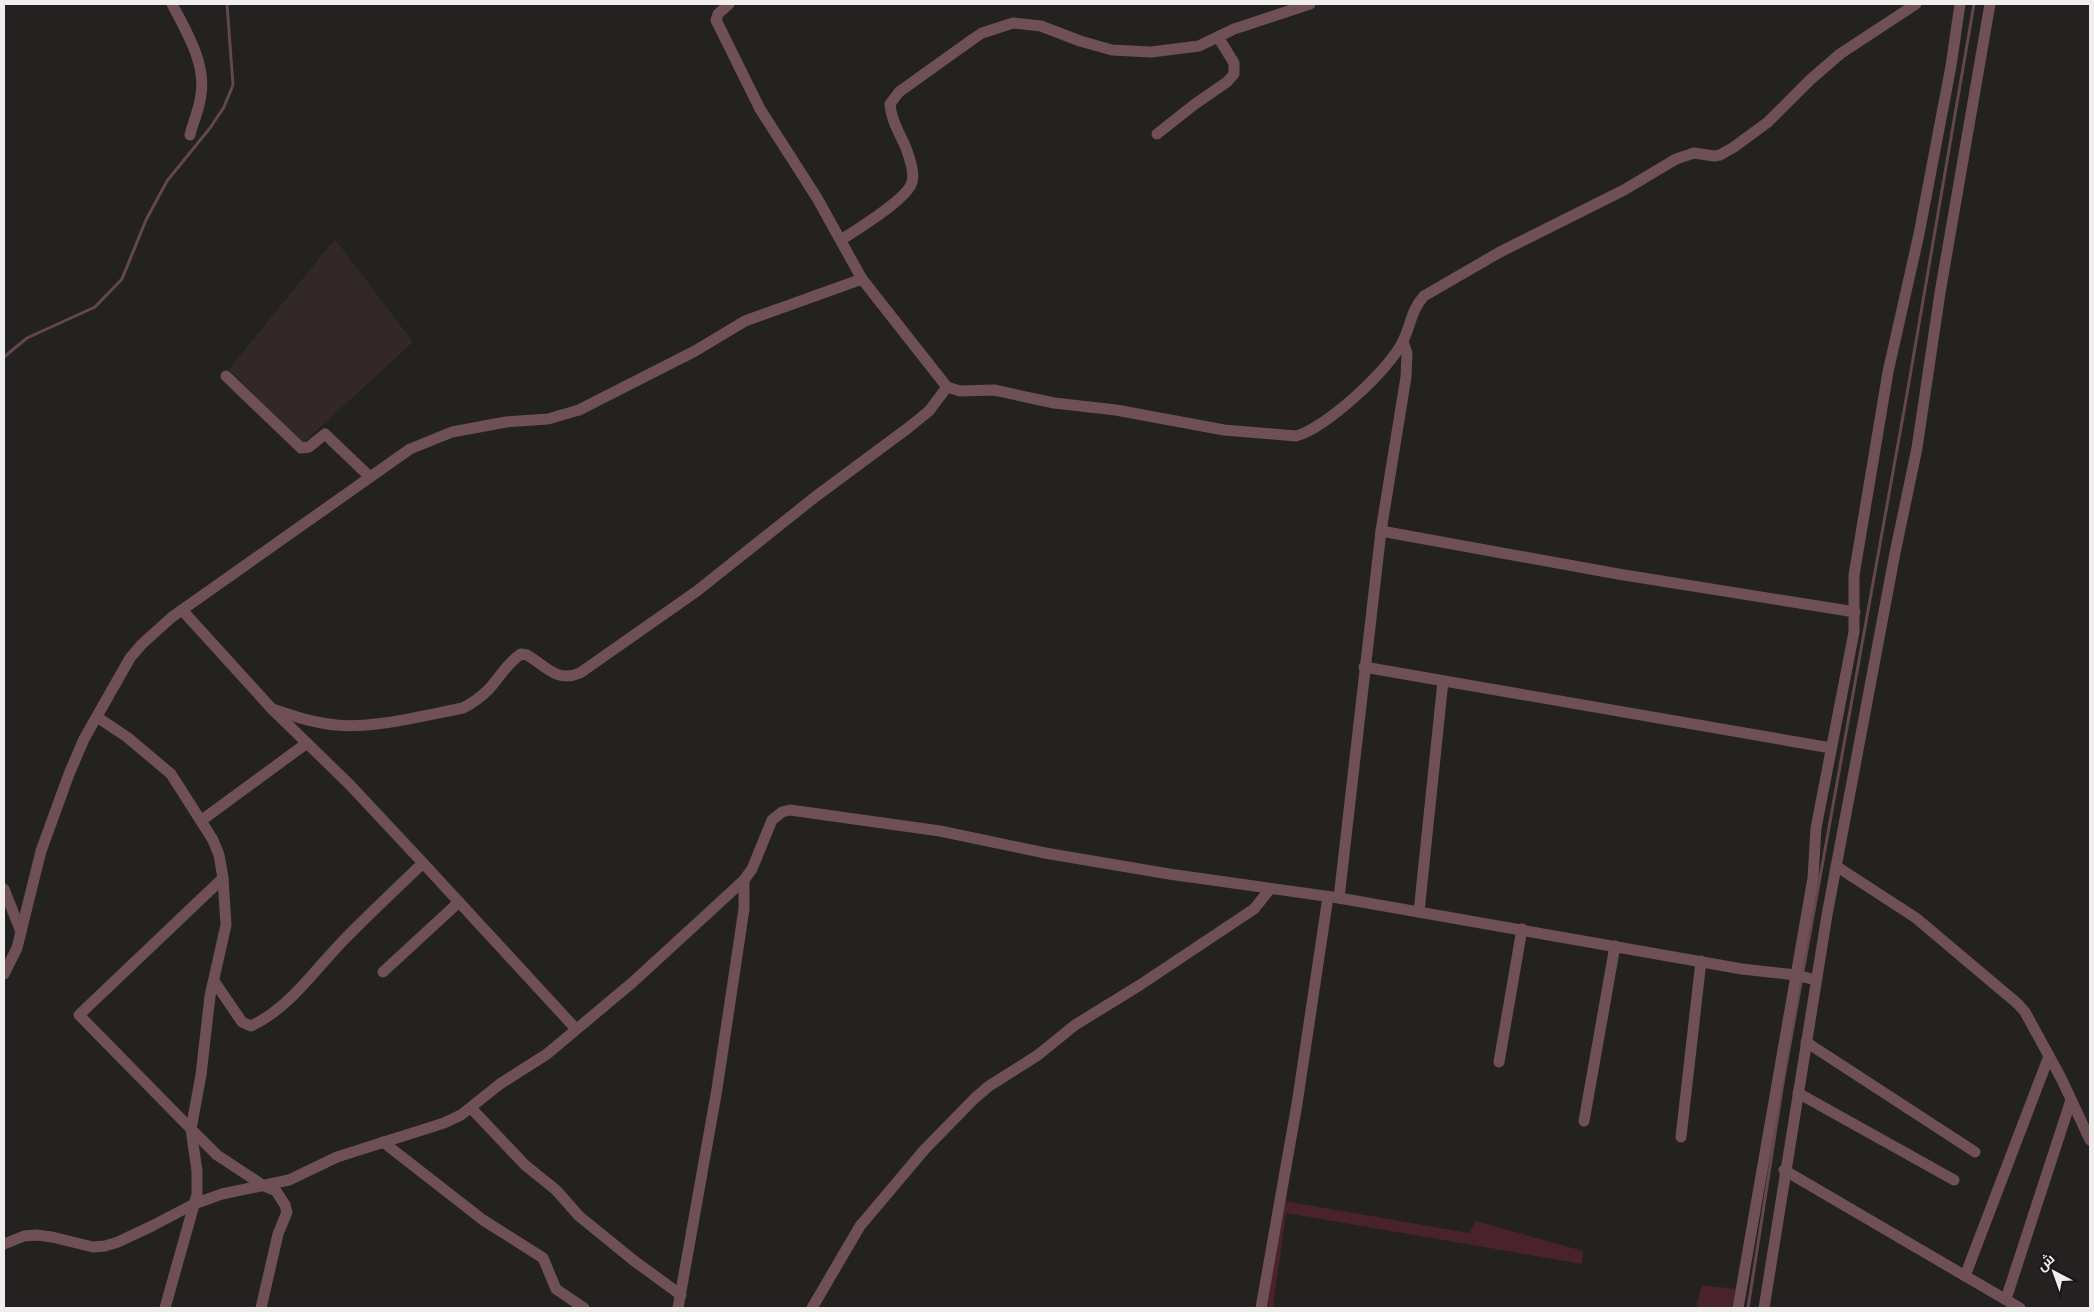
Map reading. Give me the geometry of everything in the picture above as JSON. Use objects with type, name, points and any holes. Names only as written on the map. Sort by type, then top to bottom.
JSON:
[{"type":"street","points":[[172,4],[195,52],[201,72],[202,95],[190,135]]},
{"type":"street","points":[[729,4],[718,14],[716,19],[760,110],[817,198],[862,280],[947,387],[960,391],[994,390],[1054,404],[1116,410],[1224,430],[1296,436],[1314,428],[1353,399],[1403,342],[1414,307],[1429,293],[1500,252],[1624,190],[1676,159],[1694,153],[1720,155],[1734,148],[1768,122],[1810,80],[1840,54],[1916,4]]},
{"type":"street","points":[[841,240],[895,202],[909,190],[912,183],[912,169],[892,114],[890,104],[894,98],[929,69],[982,33],[1013,23],[1028,23],[1112,50],[1151,52],[1199,46],[1248,24],[1310,4]]},
{"type":"street","points":[[1764,1308],[1784,1170],[1806,1042],[1806,978],[1816,828],[1854,632],[1854,575],[1888,372],[1919,234],[1951,66],[1960,4]]},
{"type":"street","points":[[1738,1308],[1806,978],[1836,866],[1917,448],[1940,293],[1990,4]]},
{"type":"street","points":[[1158,134],[1195,104],[1227,82],[1234,74],[1234,63],[1218,37]]},
{"type":"street","points":[[4,974],[17,948],[41,851],[68,774],[84,738],[130,658],[142,644],[182,610],[410,449],[452,432],[506,422],[548,419],[579,410],[694,351],[744,321],[862,280]]},
{"type":"street","points":[[1261,1308],[1334,898],[1381,531],[1406,377],[1407,358],[1403,342]]},
{"type":"street","points":[[226,376],[301,448],[309,446],[325,434],[370,477]]},
{"type":"street","points":[[272,709],[308,721],[337,725],[362,725],[463,708],[475,702],[488,690],[514,659],[521,654],[527,655],[562,677],[571,677],[580,673],[697,591],[815,497],[901,433],[929,411],[947,387]]},
{"type":"street","points":[[1381,531],[1618,574],[1854,612]]},
{"type":"street","points":[[182,610],[272,709],[423,863],[576,1030]]},
{"type":"street","points":[[1364,667],[1831,748]]},
{"type":"street","points":[[1419,912],[1443,680]]},
{"type":"street","points":[[97,717],[127,737],[171,774],[202,820],[219,855],[223,878],[226,925],[214,981],[191,1128],[197,1171],[194,1204],[165,1308]]},
{"type":"street","points":[[202,820],[307,743]]},
{"type":"street","points":[[4,1244],[24,1236],[36,1235],[93,1247],[105,1246],[135,1234],[194,1204],[222,1194],[289,1180],[337,1157],[444,1123],[461,1115],[500,1084],[547,1054],[576,1030],[633,982],[744,880],[759,855],[772,820],[775,816],[790,810],[940,831],[1045,854],[1334,898],[1701,962],[1806,978]]},
{"type":"street","points":[[214,981],[242,1022],[251,1026],[261,1021],[292,997],[341,943],[423,863]]},
{"type":"street","points":[[1836,866],[1916,918],[2018,1004],[2025,1012],[2049,1056],[2090,1140]]},
{"type":"street","points":[[223,878],[79,1015],[191,1128],[204,1144],[217,1155],[264,1186],[276,1191],[282,1198],[287,1212],[278,1234],[261,1308]]},
{"type":"street","points":[[678,1308],[718,1088],[744,909],[744,880]]},
{"type":"street","points":[[4,889],[21,932]]},
{"type":"street","points":[[812,1308],[860,1226],[925,1149],[975,1098],[989,1086],[1038,1055],[1075,1025],[1140,985],[1254,909],[1270,889]]},
{"type":"street","points":[[384,972],[459,902]]},
{"type":"street","points":[[1499,1062],[1522,930]]},
{"type":"street","points":[[1584,1121],[1616,946]]},
{"type":"street","points":[[1681,1137],[1701,962]]},
{"type":"street","points":[[1806,1042],[1975,1152]]},
{"type":"street","points":[[1965,1276],[2049,1056]]},
{"type":"street","points":[[1798,1093],[1954,1180]]},
{"type":"street","points":[[2006,1299],[2071,1100]]},
{"type":"street","points":[[471,1108],[525,1165],[556,1190],[579,1216],[633,1260],[681,1295]]},
{"type":"street","points":[[383,1142],[483,1220],[543,1258],[556,1288],[584,1308]]},
{"type":"street","points":[[1784,1170],[2020,1308]]},
{"type":"shaded area","points":[[335,239],[413,342],[302,444],[229,369]]},
{"type":"shaded area","points":[[1279,1200],[1469,1233],[1476,1221],[1583,1251],[1582,1264],[1286,1213],[1273,1308],[1262,1308]]},
{"type":"shaded area","points":[[1702,1285],[1736,1289],[1732,1308],[1696,1308]]},
{"type":"waterway","points":[[4,357],[27,338],[95,307],[122,279],[146,220],[167,181],[210,128],[224,107],[233,85],[227,4]]},
{"type":"waterway","points":[[1748,1308],[1783,1083],[1907,394],[1974,4]]}]
